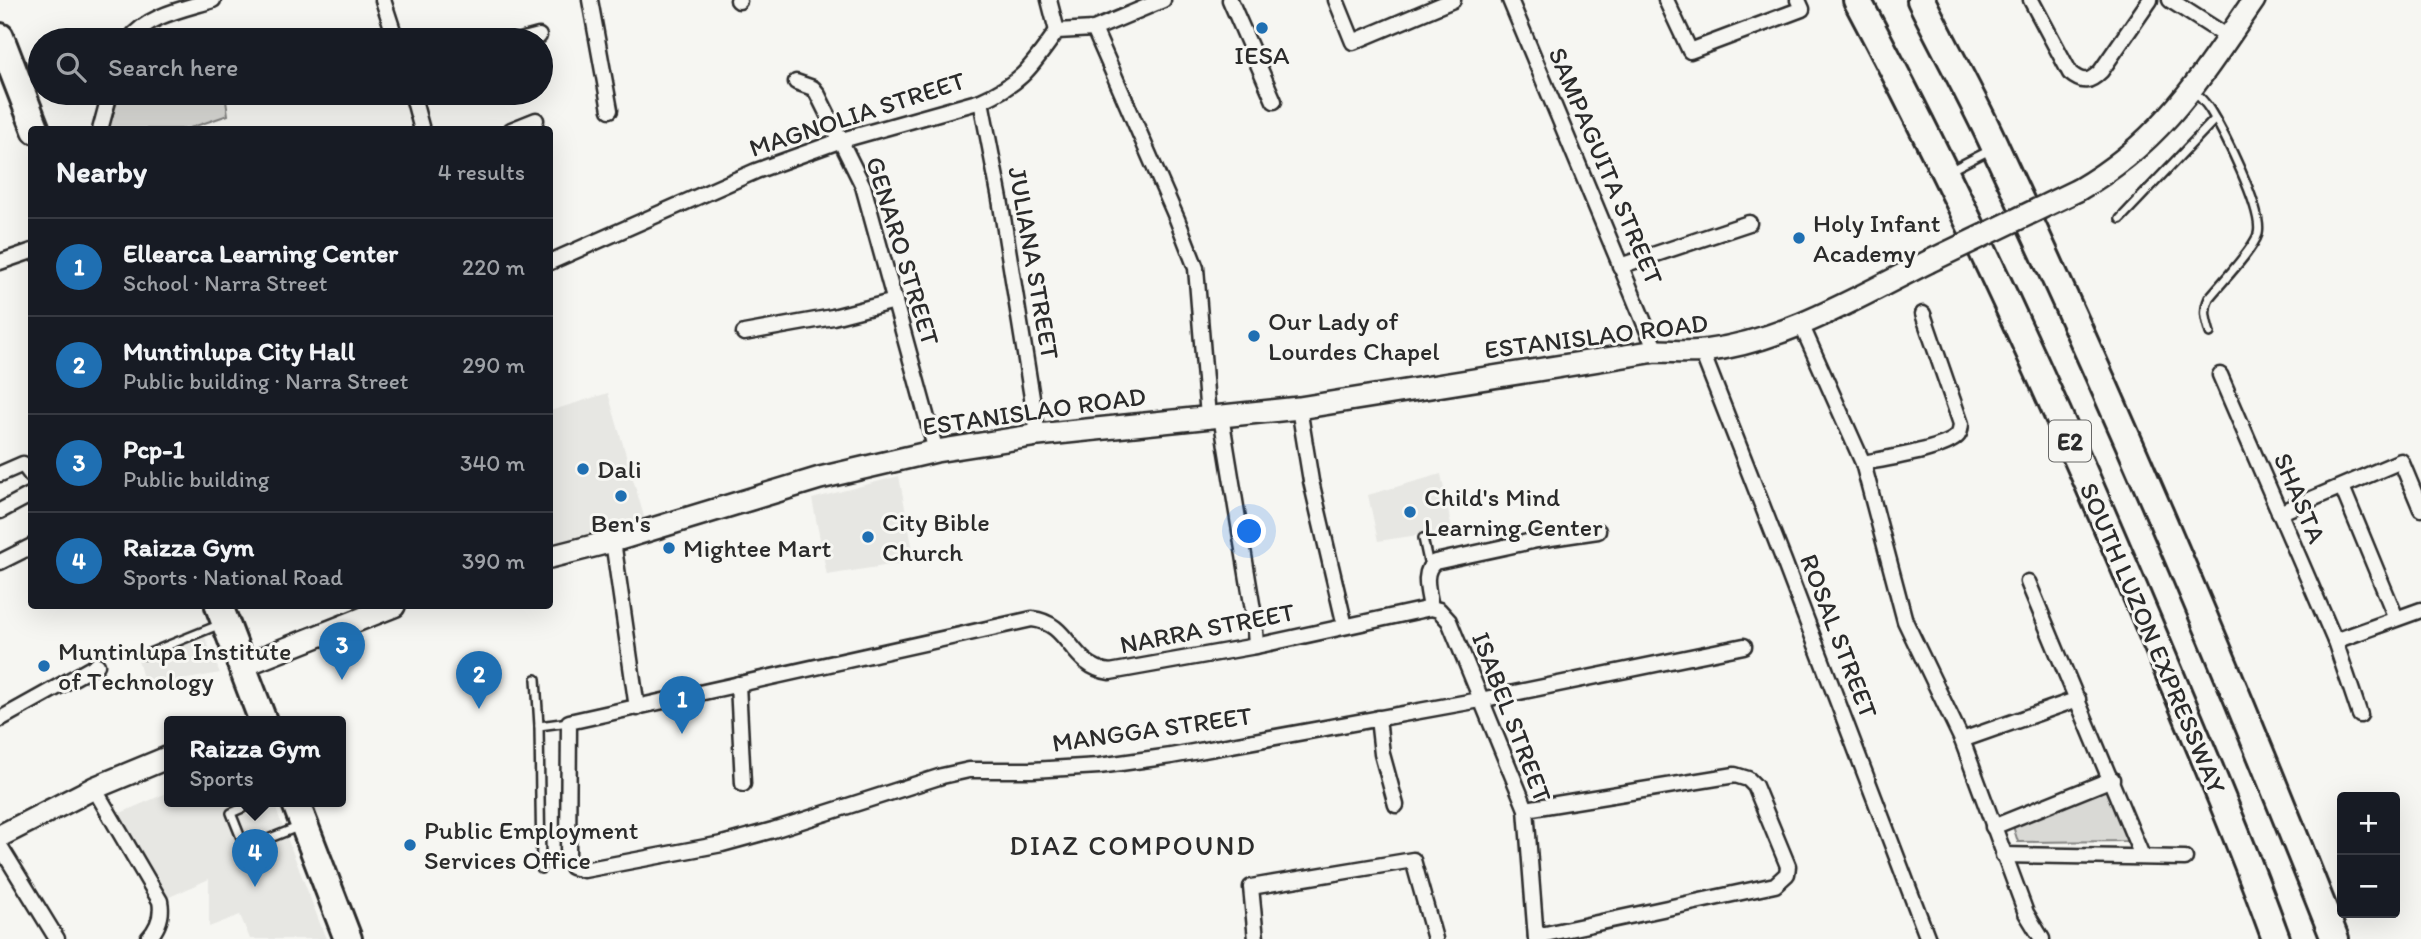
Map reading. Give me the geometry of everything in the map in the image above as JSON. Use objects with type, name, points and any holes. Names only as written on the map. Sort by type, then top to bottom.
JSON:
[{"type":"highway","name":"SOUTH LUZON EXPRESSWAY","points":[[1857,0],[1944,173],[2068,436],[2129,577],[2260,894],[2276,939]]},
{"type":"highway","name":"SOUTH LUZON EXPRESSWAY","points":[[1921,0],[1996,148],[2069,307],[2178,556],[2335,939]]},
{"type":"highway","points":[[1930,0],[1936,30]]},
{"type":"highway","points":[[0,37],[13,81],[34,126]]},
{"type":"highway","points":[[222,614],[261,716]]},
{"type":"highway","points":[[300,813],[348,939]]},
{"type":"street","points":[[142,28],[160,17],[212,0]]},
{"type":"street","points":[[383,0],[392,28]]},
{"type":"street","points":[[590,0],[610,110]]},
{"type":"street","points":[[1049,0],[1057,31],[1094,29],[1163,0]]},
{"type":"street","points":[[1230,0],[1274,101]]},
{"type":"street","points":[[1335,0],[1353,42],[1453,0]]},
{"type":"street","name":"SAMPAGUITA STREET","points":[[1510,0],[1656,351]]},
{"type":"street","points":[[1666,0],[1690,51],[1802,9],[1798,0]]},
{"type":"street","points":[[2031,0],[2070,73],[2078,80],[2085,81],[2101,71],[2150,0]]},
{"type":"street","points":[[2170,0],[2228,37]]},
{"type":"street","name":"ESTANISLAO ROAD","points":[[553,556],[613,541],[820,478],[936,451],[1038,435],[1299,408],[1656,351],[1702,352],[1746,344],[1801,324],[2104,175],[2132,154],[2192,90],[2254,0]]},
{"type":"street","points":[[1094,29],[1196,268],[1215,416],[1254,616],[1256,646]]},
{"type":"street","name":"MAGNOLIA STREET","points":[[553,261],[756,171],[842,140],[981,101],[1001,92],[1027,74],[1057,31]]},
{"type":"street","name":"GENARO STREET","points":[[796,82],[814,88],[863,186],[936,451]]},
{"type":"street","name":"JULIANA STREET","points":[[981,101],[1038,435]]},
{"type":"street","points":[[101,126],[107,105]]},
{"type":"street","points":[[415,105],[421,126]]},
{"type":"street","points":[[521,126],[536,120]]},
{"type":"street","points":[[1620,266],[1749,223]]},
{"type":"street","points":[[0,262],[28,252]]},
{"type":"street","points":[[744,333],[833,317],[895,301]]},
{"type":"street","points":[[1863,463],[1941,445],[1957,436],[1960,431],[1961,424],[1923,314]]},
{"type":"street","points":[[1801,324],[1863,463],[1905,621],[1962,740],[2026,913],[2042,939]]},
{"type":"street","name":"ROSAL STREET","points":[[1702,352],[1928,939]]},
{"type":"street","name":"SHASTA","points":[[2220,375],[2335,641],[2361,715]]},
{"type":"street","points":[[1299,408],[1311,481],[1345,626]]},
{"type":"street","points":[[2280,513],[2401,461],[2421,509]]},
{"type":"street","points":[[0,474],[23,464],[28,471]]},
{"type":"street","points":[[2342,487],[2396,618]]},
{"type":"street","points":[[0,511],[28,496]]},
{"type":"street","points":[[1431,608],[1427,572],[1429,566],[1443,559],[1598,531]]},
{"type":"street","points":[[613,541],[637,708]]},
{"type":"street","points":[[0,562],[28,548]]},
{"type":"street","points":[[2028,582],[2143,856]]},
{"type":"street","name":"NARRA STREET","points":[[569,722],[1032,619],[1045,620],[1056,628],[1086,664],[1096,670],[1110,672],[1256,646],[1431,608]]},
{"type":"street","name":"ISABEL STREET","points":[[1431,608],[1439,610],[1449,621],[1526,809],[1536,938]]},
{"type":"street","points":[[242,666],[386,609]]},
{"type":"street","points":[[2335,641],[2421,611]]},
{"type":"street","name":"MANGGA STREET","points":[[569,722],[568,858],[572,867],[584,870],[722,844],[969,770],[1099,766],[1171,756],[1480,700],[1744,646]]},
{"type":"street","points":[[0,719],[97,666]]},
{"type":"street","points":[[738,684],[743,784]]},
{"type":"street","points":[[1962,740],[2078,699]]},
{"type":"street","points":[[1378,718],[1382,754],[1396,805]]},
{"type":"street","points":[[0,836],[94,788],[164,759]]},
{"type":"street","points":[[1526,809],[1735,775],[1743,776],[1755,786],[1788,866],[1787,874],[1775,885],[1536,938]]},
{"type":"street","points":[[1993,827],[2112,779]]},
{"type":"street","points":[[94,788],[160,901],[162,910],[152,934]]},
{"type":"street","points":[[0,846],[57,939]]},
{"type":"street","points":[[2003,855],[2185,858]]},
{"type":"street","points":[[1256,939],[1251,887],[1413,860],[1435,939]]},
{"type":"lane","points":[[2192,90],[2215,119],[2248,187],[2259,220],[2258,234],[2252,245],[2209,298],[2205,307],[2210,333]]},
{"type":"lane","points":[[2120,219],[2215,119]]},
{"type":"lane","points":[[1944,173],[1996,148]]},
{"type":"lane","points":[[1423,538],[1429,566]]},
{"type":"lane","points":[[144,655],[222,614]]},
{"type":"lane","points":[[536,679],[541,869]]},
{"type":"lane","points":[[539,726],[569,722]]},
{"type":"lane","points":[[244,807],[230,813],[245,848],[300,813]]},
{"type":"shaded area","points":[[116,105],[227,105],[228,115],[196,126],[109,126]]},
{"type":"shaded area","points":[[608,393],[645,520],[553,548],[553,410]]},
{"type":"shaded area","name":"Child's Mind Learning Center","points":[[1441,474],[1452,530],[1378,541],[1368,495]]},
{"type":"shaded area","points":[[899,476],[915,561],[827,575],[812,499]]},
{"type":"shaded area","points":[[200,625],[220,673],[145,687],[136,652]]},
{"type":"shaded area","points":[[2108,789],[2129,841],[2018,842],[2013,826]]},
{"type":"shaded area","points":[[164,794],[164,807],[275,807],[326,939],[250,939],[240,915],[209,927],[209,879],[163,900],[116,815]]},
{"type":"place","name":"IESA","points":[[1262,28]]},
{"type":"place","name":"Holy Infant Academy","points":[[1799,238]]},
{"type":"place","name":"Our Lady of Lourdes Chapel","points":[[1254,336]]},
{"type":"place","name":"Dali","points":[[583,469]]},
{"type":"place","name":"Ben's","points":[[621,496]]},
{"type":"place","name":"Child's Mind Learning Center","points":[[1410,512]]},
{"type":"place","name":"City Bible Church","points":[[868,537]]},
{"type":"place","name":"Mightee Mart","points":[[669,548]]},
{"type":"place","name":"Muntinlupa Institute of Technology","points":[[44,666]]},
{"type":"place","name":"Pcp-1","points":[[342,680]]},
{"type":"place","name":"Muntinlupa City Hall","points":[[479,709]]},
{"type":"place","name":"Ellearca Learning Center","points":[[682,734]]},
{"type":"place","name":"Public Employment Services Office","points":[[410,845]]},
{"type":"place","name":"Raizza Gym","points":[[255,887]]},
{"type":"district","name":"DIAZ COMPOUND","points":[[1133,845]]}]
